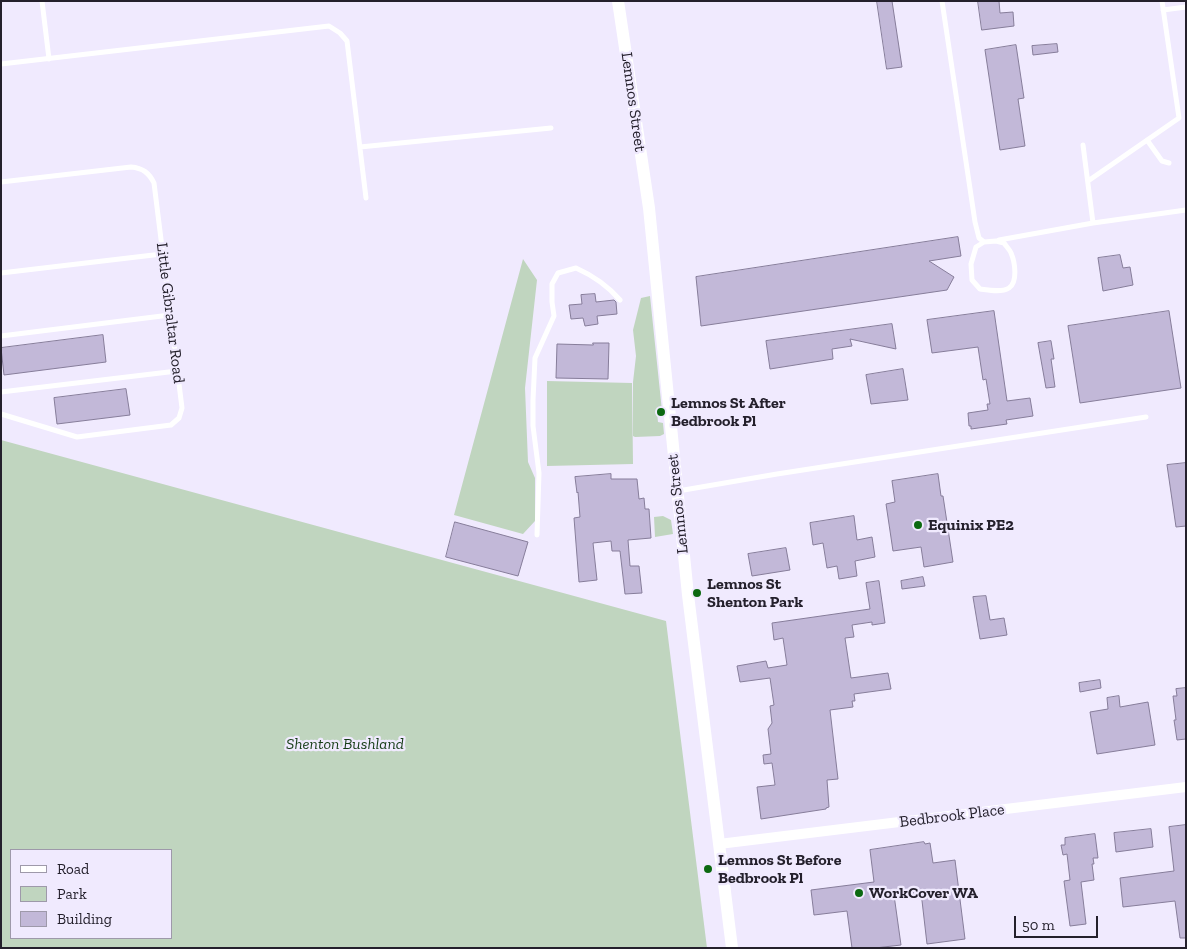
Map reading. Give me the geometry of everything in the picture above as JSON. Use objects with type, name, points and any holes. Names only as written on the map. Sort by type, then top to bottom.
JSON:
[{"type":"street","name":"Lemnos Street","points":[[618,1],[649,208],[688,595],[732,948]]},
{"type":"street","name":"Bedbrook Place","points":[[719,844],[1186,787]]},
{"type":"lane","points":[[42,1],[49,59]]},
{"type":"lane","points":[[942,1],[975,222],[979,238],[984,242]]},
{"type":"lane","points":[[1088,181],[1179,118],[1162,1]]},
{"type":"lane","points":[[1163,10],[1186,7]]},
{"type":"lane","points":[[1,64],[329,26],[340,33],[346,41],[366,198]]},
{"type":"lane","points":[[360,148],[551,128]]},
{"type":"lane","points":[[1147,140],[1162,161],[1169,162]]},
{"type":"lane","points":[[1083,145],[1093,223]]},
{"type":"lane","name":"Little Gibraltar Road","points":[[1,182],[139,168],[150,176],[154,183],[182,408],[179,418],[171,425],[77,437],[1,414]]},
{"type":"lane","points":[[996,241],[1004,243],[1011,253],[1014,267],[1014,282],[1008,288],[998,290],[980,289],[972,280],[971,264],[976,247],[984,242],[1093,223],[1186,210]]},
{"type":"lane","points":[[1,273],[162,254]]},
{"type":"lane","points":[[537,535],[539,473],[533,426],[534,373],[535,358],[554,316],[552,284],[558,274],[576,268],[592,275],[610,288],[620,300]]},
{"type":"lane","points":[[1,336],[170,315]]},
{"type":"lane","points":[[1,392],[177,371]]},
{"type":"lane","points":[[677,491],[1146,417]]},
{"type":"green space","points":[[523,259],[537,280],[525,388],[528,462],[535,478],[535,521],[523,534],[454,515]]},
{"type":"green space","points":[[650,296],[662,411],[657,412],[658,422],[663,423],[664,434],[660,436],[635,437],[633,436],[633,382],[636,356],[633,330],[641,298]]},
{"type":"green space","points":[[547,381],[632,383],[633,464],[547,466]]},
{"type":"green space","name":"Shenton Bushland","points":[[1,440],[666,621],[707,948],[1,948]]},
{"type":"green space","points":[[663,516],[671,520],[673,534],[655,537],[654,517]]},
{"type":"building","points":[[877,1],[892,1],[902,67],[887,69]]},
{"type":"building","points":[[978,1],[999,1],[1000,13],[1013,12],[1014,26],[982,30]]},
{"type":"building","points":[[1057,44],[1058,52],[1033,55],[1032,46]]},
{"type":"building","points":[[1016,45],[1024,98],[1018,99],[1025,146],[1000,150],[985,50]]},
{"type":"building","points":[[958,237],[961,256],[929,261],[954,277],[947,290],[701,326],[696,277]]},
{"type":"building","points":[[1120,255],[1123,268],[1130,267],[1133,285],[1103,291],[1098,258]]},
{"type":"building","points":[[595,294],[596,302],[614,300],[616,302],[617,314],[597,316],[598,324],[585,326],[583,318],[571,319],[569,305],[582,304],[581,295]]},
{"type":"building","points":[[994,311],[1007,401],[1030,398],[1033,416],[1006,420],[1007,424],[971,429],[968,413],[988,410],[987,404],[990,404],[986,379],[983,380],[978,347],[932,353],[927,320]]},
{"type":"building","points":[[1169,311],[1181,388],[1080,403],[1068,326]]},
{"type":"building","points":[[892,324],[896,349],[850,339],[852,346],[832,349],[833,359],[770,369],[766,341]]},
{"type":"building","points":[[103,335],[106,362],[4,375],[1,348]]},
{"type":"building","points":[[1051,341],[1054,359],[1051,359],[1055,387],[1046,388],[1038,343]]},
{"type":"building","points":[[593,343],[609,343],[608,379],[556,378],[557,344],[593,345]]},
{"type":"building","points":[[903,369],[908,400],[871,404],[866,375]]},
{"type":"building","points":[[126,389],[130,415],[57,424],[54,398]]},
{"type":"building","points":[[1186,463],[1186,526],[1176,527],[1167,465]]},
{"type":"building","points":[[611,474],[611,479],[637,479],[639,499],[644,498],[645,509],[649,509],[651,538],[628,540],[630,566],[639,566],[642,593],[625,594],[620,551],[612,551],[611,541],[593,543],[597,580],[579,582],[574,518],[580,517],[575,477]]},
{"type":"building","name":"Equinix PE2","points":[[938,474],[953,562],[924,567],[921,547],[893,551],[886,504],[895,502],[892,481]]},
{"type":"building","points":[[854,516],[857,540],[872,537],[875,557],[855,561],[857,576],[839,579],[837,566],[827,568],[823,543],[813,545],[810,523]]},
{"type":"building","points":[[455,522],[528,542],[518,576],[446,557]]},
{"type":"building","points":[[786,548],[790,570],[752,576],[748,554]]},
{"type":"building","points":[[923,577],[925,586],[902,589],[901,581]]},
{"type":"building","points":[[879,581],[885,623],[872,625],[872,622],[852,625],[854,637],[845,638],[851,678],[888,673],[891,689],[854,694],[855,701],[852,701],[853,707],[830,710],[838,779],[827,780],[829,807],[761,819],[757,787],[775,785],[772,763],[764,764],[763,755],[771,754],[768,729],[772,723],[770,706],[774,705],[770,678],[740,682],[737,666],[766,661],[768,668],[787,665],[783,638],[774,640],[772,623],[870,609],[866,583]]},
{"type":"building","points":[[986,596],[990,620],[1004,618],[1007,635],[980,639],[973,597]]},
{"type":"building","points":[[1100,680],[1101,688],[1080,692],[1079,683]]},
{"type":"building","points":[[1186,688],[1186,739],[1177,740],[1173,696],[1177,696],[1176,689]]},
{"type":"building","points":[[1119,696],[1120,707],[1148,702],[1155,745],[1097,754],[1090,712],[1108,709],[1107,698]]},
{"type":"building","points":[[1186,825],[1186,938],[1180,938],[1175,901],[1123,907],[1120,878],[1174,871],[1169,827]]},
{"type":"building","points":[[1151,829],[1153,847],[1116,852],[1114,833]]},
{"type":"building","points":[[1095,834],[1098,858],[1093,858],[1094,880],[1081,882],[1086,924],[1070,926],[1064,881],[1070,880],[1067,854],[1063,855],[1061,845],[1065,845],[1065,838]]},
{"type":"building","name":"WorkCover WA","points":[[924,842],[925,844],[930,843],[933,863],[955,860],[965,939],[927,944],[921,892],[894,895],[901,945],[852,948],[847,911],[814,915],[811,890],[874,882],[870,850]]},
{"type":"place","name":"Lemnos St After Bedbrook Pl","points":[[661,412]]},
{"type":"place","name":"Equinix PE2","points":[[918,525]]},
{"type":"place","name":"Lemnos St Shenton Park","points":[[697,593]]},
{"type":"place","name":"Lemnos St Before Bedbrook Pl","points":[[708,869]]},
{"type":"place","name":"WorkCover WA","points":[[859,893]]}]
